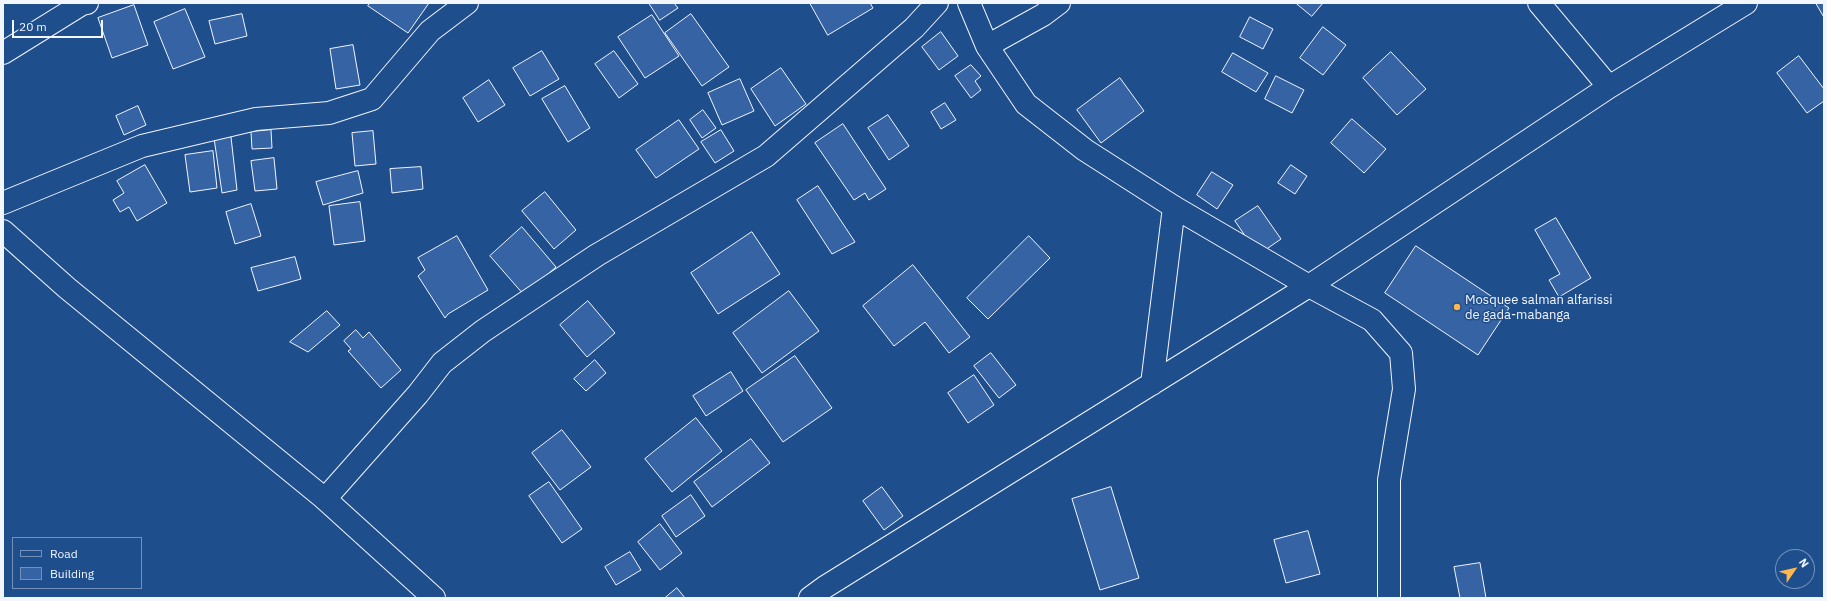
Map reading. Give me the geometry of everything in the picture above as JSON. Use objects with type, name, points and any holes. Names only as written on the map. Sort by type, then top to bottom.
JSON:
[{"type":"street","points":[[3,53],[87,3]]},
{"type":"street","points":[[3,203],[142,146],[256,119],[329,113],[372,99],[430,31],[467,3]]},
{"type":"street","points":[[325,499],[418,394],[442,363],[483,331],[597,255],[766,156],[914,28],[937,3]]},
{"type":"street","points":[[969,3],[987,46],[1026,104],[1085,150],[1174,207],[1309,286],[1372,320],[1401,353],[1404,389],[1389,480],[1389,598]]},
{"type":"street","points":[[987,46],[1043,16],[1059,3]]},
{"type":"street","points":[[1540,3],[1609,87]]},
{"type":"street","points":[[810,598],[825,587],[1309,286],[1609,87],[1746,3]]},
{"type":"street","points":[[1152,384],[1174,207]]},
{"type":"street","points":[[3,231],[67,288],[325,499],[434,598]]},
{"type":"building","points":[[370,3],[429,3],[408,33],[368,6]]},
{"type":"building","points":[[649,3],[674,3],[678,8],[660,20]]},
{"type":"building","points":[[810,3],[870,3],[873,8],[828,35]]},
{"type":"building","points":[[1296,3],[1323,3],[1312,16]]},
{"type":"building","points":[[1816,3],[1824,3],[1824,17]]},
{"type":"building","points":[[134,5],[148,45],[112,58],[98,18]]},
{"type":"building","points":[[185,9],[205,57],[173,69],[154,22]]},
{"type":"building","points":[[242,14],[247,36],[215,44],[209,21]]},
{"type":"building","points":[[691,14],[729,67],[702,86],[665,33]]},
{"type":"building","points":[[652,15],[679,56],[645,78],[618,37]]},
{"type":"building","points":[[1250,17],[1273,29],[1263,49],[1240,37]]},
{"type":"building","points":[[1323,27],[1346,45],[1323,75],[1300,58]]},
{"type":"building","points":[[941,32],[958,56],[939,70],[922,47]]},
{"type":"building","points":[[353,45],[360,85],[336,89],[330,49]]},
{"type":"building","points":[[542,51],[559,79],[530,96],[513,68]]},
{"type":"building","points":[[614,51],[638,84],[619,98],[595,64]]},
{"type":"building","points":[[1391,52],[1426,89],[1397,115],[1363,78]]},
{"type":"building","points":[[1233,53],[1268,73],[1256,92],[1222,72]]},
{"type":"building","points":[[1799,56],[1824,89],[1824,101],[1807,113],[1777,73]]},
{"type":"building","points":[[971,65],[981,76],[975,81],[981,90],[971,98],[955,76]]},
{"type":"building","points":[[781,68],[806,104],[775,126],[751,89]]},
{"type":"building","points":[[1276,76],[1304,90],[1292,113],[1265,99]]},
{"type":"building","points":[[1120,78],[1144,111],[1101,143],[1077,110]]},
{"type":"building","points":[[740,79],[754,111],[722,125],[708,93]]},
{"type":"building","points":[[489,80],[505,105],[478,122],[463,98]]},
{"type":"building","points":[[565,86],[590,128],[568,142],[542,99]]},
{"type":"building","points":[[945,103],[956,120],[941,129],[931,112]]},
{"type":"building","points":[[138,106],[146,125],[124,135],[116,116]]},
{"type":"building","points":[[703,110],[716,128],[702,138],[690,120]]},
{"type":"building","points":[[888,115],[909,146],[889,160],[868,128]]},
{"type":"building","points":[[1352,119],[1386,149],[1364,173],[1331,143]]},
{"type":"building","points":[[679,120],[699,149],[656,178],[636,150]]},
{"type":"building","points":[[843,124],[886,189],[869,200],[865,193],[854,200],[815,143]]},
{"type":"building","points":[[271,130],[272,148],[252,149],[251,132]]},
{"type":"building","points":[[721,130],[734,151],[715,163],[701,142]]},
{"type":"building","points":[[373,131],[376,164],[355,166],[352,133]]},
{"type":"building","points":[[231,137],[237,190],[222,193],[214,138]]},
{"type":"building","points":[[213,151],[217,188],[190,192],[185,155]]},
{"type":"building","points":[[274,158],[277,189],[255,191],[251,161]]},
{"type":"building","points":[[145,165],[167,203],[137,221],[129,207],[120,212],[113,200],[124,193],[117,181]]},
{"type":"building","points":[[1291,165],[1307,176],[1295,194],[1278,183]]},
{"type":"building","points":[[421,167],[423,189],[392,193],[390,169]]},
{"type":"building","points":[[358,171],[363,193],[323,205],[316,182]]},
{"type":"building","points":[[1212,172],[1233,185],[1217,209],[1197,195]]},
{"type":"building","points":[[818,186],[855,242],[832,254],[797,200]]},
{"type":"building","points":[[545,192],[576,230],[554,249],[522,211]]},
{"type":"building","points":[[360,202],[365,241],[334,245],[329,206]]},
{"type":"building","points":[[251,204],[261,236],[235,244],[226,212]]},
{"type":"building","points":[[1258,206],[1281,239],[1258,255],[1235,221]]},
{"type":"building","points":[[1556,218],[1591,278],[1559,297],[1549,280],[1560,274],[1535,230]]},
{"type":"building","points":[[522,227],[556,267],[524,295],[490,256]]},
{"type":"building","points":[[752,232],[780,274],[718,314],[691,273]]},
{"type":"building","points":[[457,236],[488,290],[448,314],[445,318],[418,276],[425,270],[418,258]]},
{"type":"building","points":[[1029,236],[1050,258],[988,319],[967,298]]},
{"type":"building","points":[[1416,246],[1509,308],[1478,355],[1385,293]]},
{"type":"building","points":[[295,257],[301,279],[258,291],[251,268]]},
{"type":"building","points":[[913,265],[970,337],[949,353],[925,322],[894,346],[863,306]]},
{"type":"building","points":[[789,291],[819,331],[762,373],[733,333]]},
{"type":"building","points":[[588,301],[615,333],[587,357],[560,325]]},
{"type":"building","points":[[327,311],[340,325],[308,352],[290,342]]},
{"type":"building","points":[[356,330],[363,338],[369,332],[401,370],[381,388],[348,351],[351,349],[344,341]]},
{"type":"building","points":[[991,353],[1016,385],[999,398],[974,366]]},
{"type":"building","points":[[795,356],[832,408],[783,442],[746,390]]},
{"type":"building","points":[[595,360],[606,373],[586,391],[574,379]]},
{"type":"building","points":[[731,372],[743,391],[706,416],[693,396]]},
{"type":"building","points":[[974,375],[994,405],[968,423],[948,393]]},
{"type":"building","points":[[696,418],[722,451],[672,492],[645,459]]},
{"type":"building","points":[[562,430],[591,467],[560,490],[532,453]]},
{"type":"building","points":[[751,439],[770,463],[712,507],[694,482]]},
{"type":"building","points":[[549,482],[582,529],[562,543],[529,496]]},
{"type":"building","points":[[882,487],[903,516],[884,530],[863,501]]},
{"type":"building","points":[[1111,487],[1139,578],[1100,590],[1072,499]]},
{"type":"building","points":[[691,495],[705,516],[676,537],[662,516]]},
{"type":"building","points":[[660,524],[682,553],[660,570],[638,542]]},
{"type":"building","points":[[1308,531],[1320,574],[1286,583],[1274,540]]},
{"type":"building","points":[[630,552],[641,570],[616,585],[605,567]]},
{"type":"building","points":[[1480,563],[1486,598],[1460,598],[1454,567]]},
{"type":"building","points":[[677,588],[685,598],[665,598]]},
{"type":"place","name":"Mosquee salman alfarissi de gada-mabanga","points":[[1457,307]]}]
